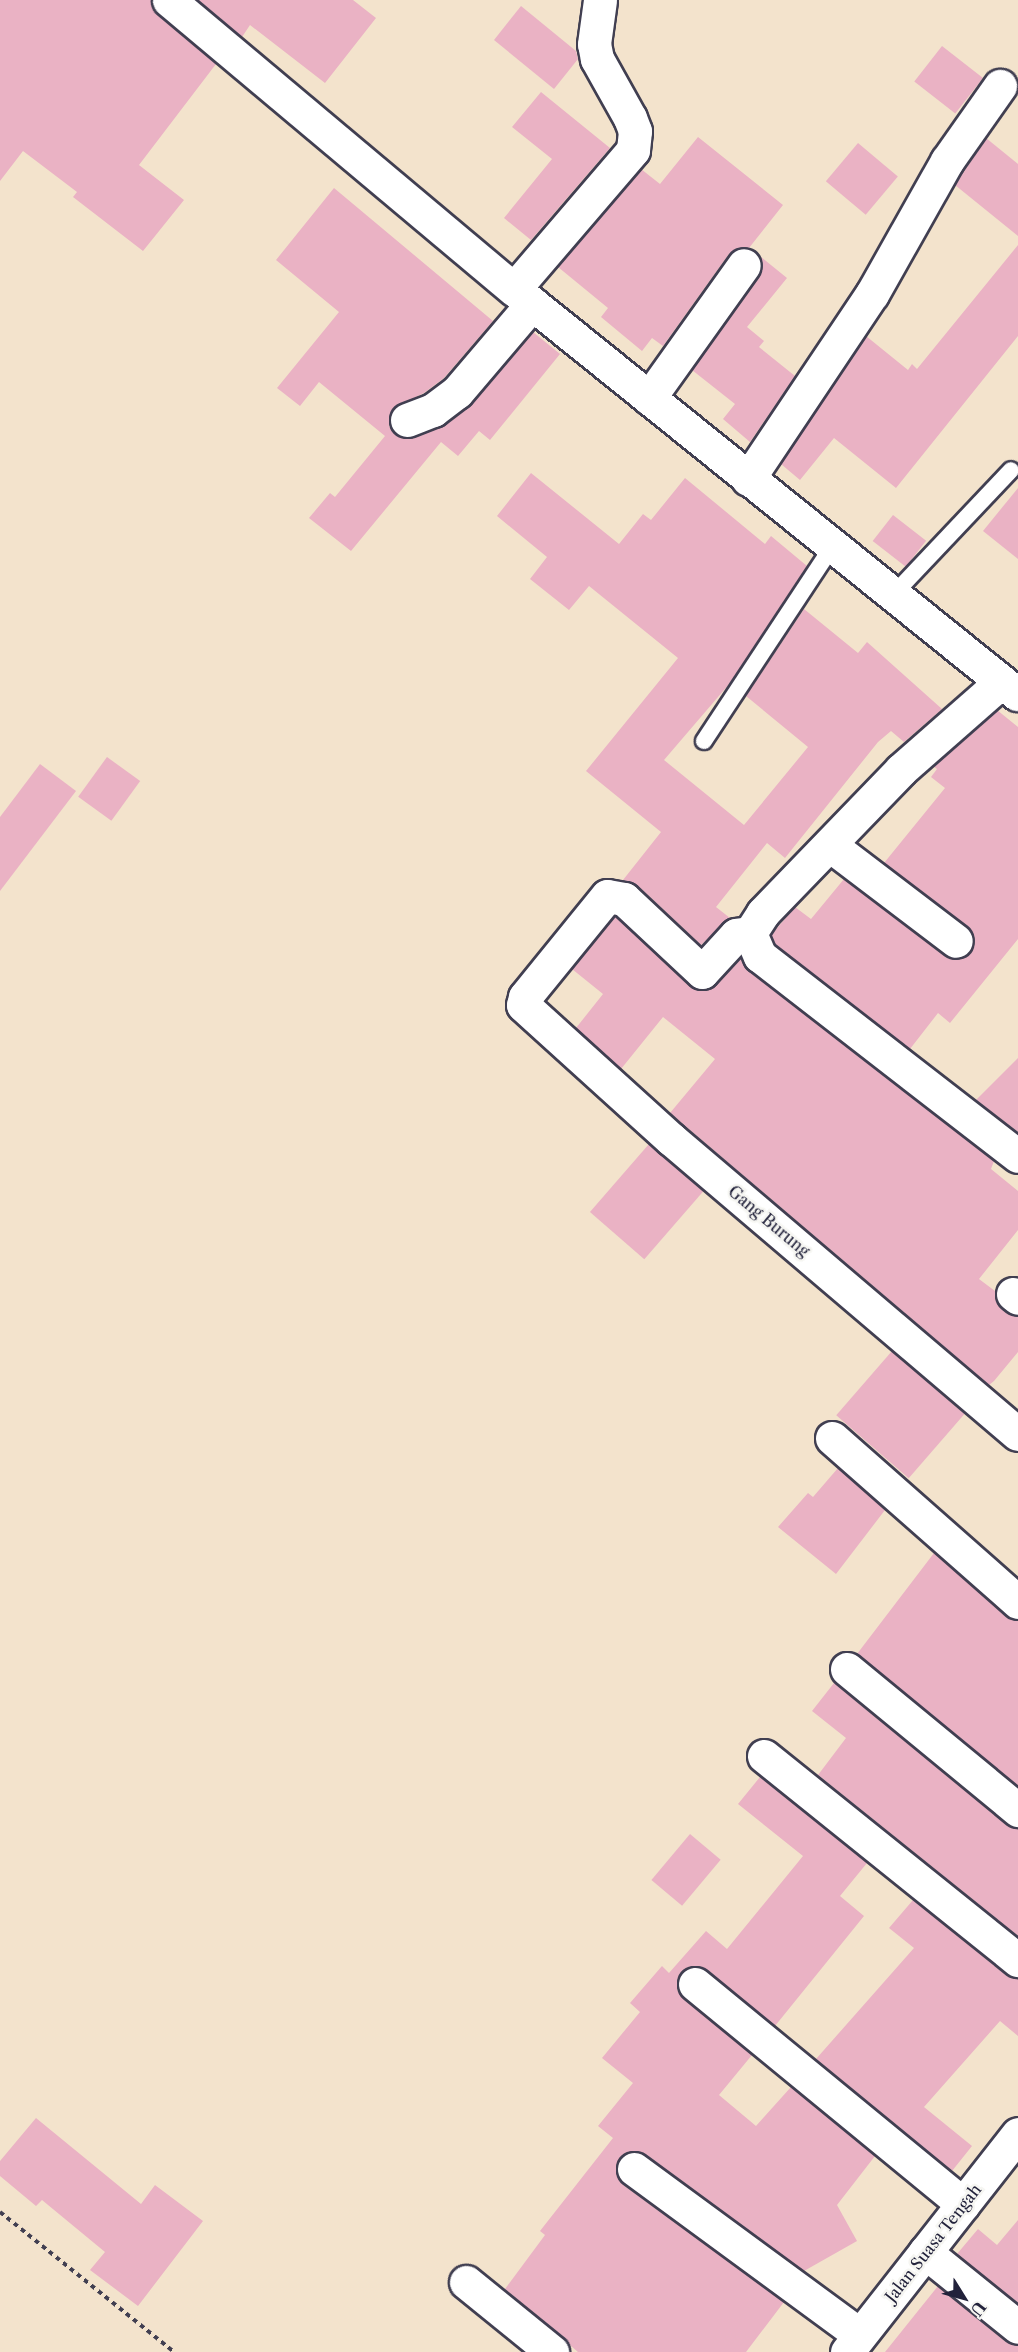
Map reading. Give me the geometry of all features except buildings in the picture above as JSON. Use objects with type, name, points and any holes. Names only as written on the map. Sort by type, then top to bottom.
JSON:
[{"type":"street","points":[[170,0],[523,296],[1010,689],[901,770],[764,913],[750,933],[760,956],[1018,1156]]},
{"type":"street","points":[[406,420],[433,410],[457,392],[523,296],[633,150],[635,131],[630,118],[597,59],[594,44],[600,0]]},
{"type":"street","points":[[748,479],[872,294],[947,161],[1000,86]]},
{"type":"street","points":[[649,399],[744,264]]},
{"type":"street","points":[[830,845],[956,941]]},
{"type":"street","name":"Gang Burung","points":[[750,933],[736,935],[702,972],[624,899],[607,896],[525,997],[523,1005],[671,1139],[1018,1434]]},
{"type":"street","points":[[832,1438],[1018,1602]]},
{"type":"street","points":[[847,1669],[1018,1810]]},
{"type":"street","points":[[764,1756],[1018,1960]]},
{"type":"street","points":[[695,1984],[963,2204]]},
{"type":"street","name":"Jalan Suasa Tengah","points":[[854,2344],[1018,2134]]},
{"type":"street","points":[[634,2169],[854,2344]]},
{"type":"street","points":[[925,2252],[1018,2326]]},
{"type":"street","points":[[466,2282],[552,2352]]},
{"type":"lane","points":[[892,596],[1011,470]]},
{"type":"lane","points":[[704,741],[832,547]]},
{"type":"path","points":[[0,2212],[174,2352]]}]
